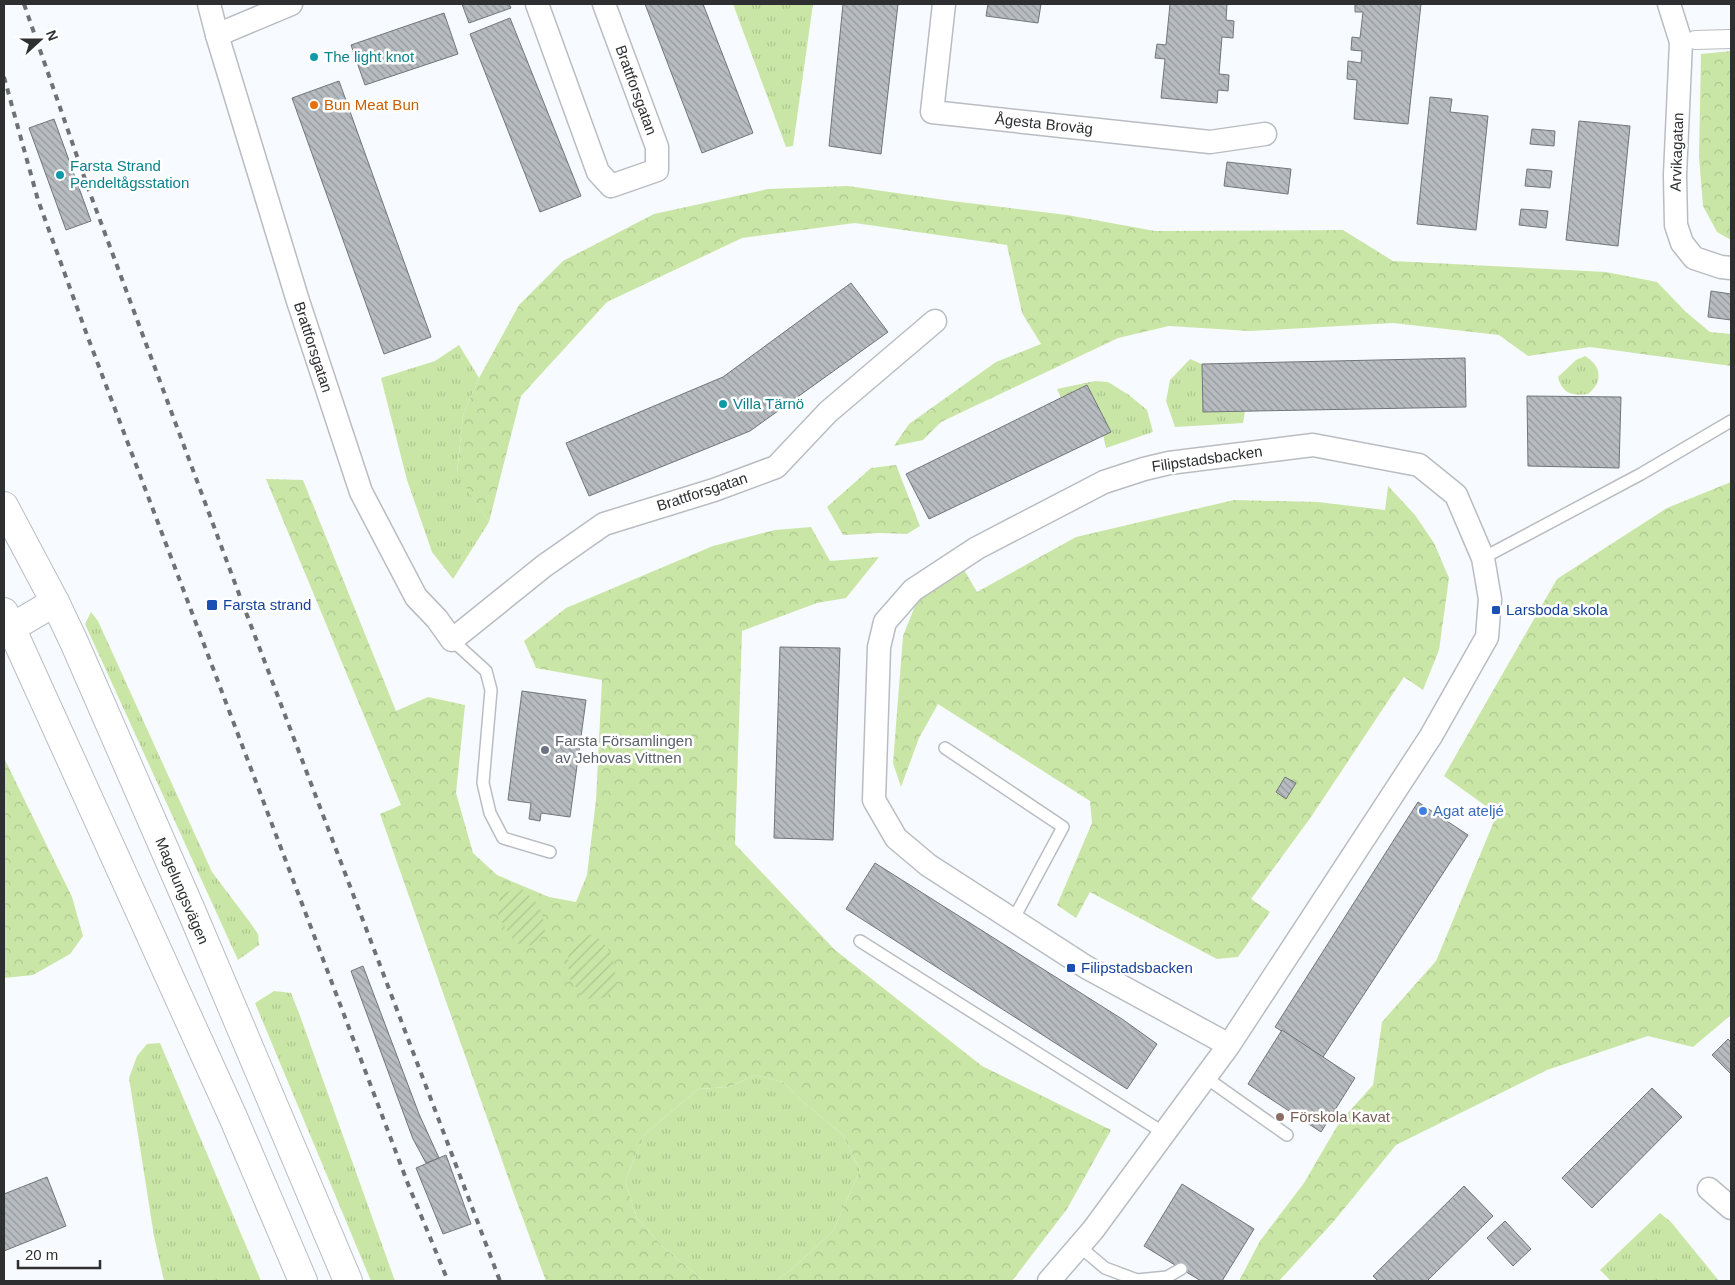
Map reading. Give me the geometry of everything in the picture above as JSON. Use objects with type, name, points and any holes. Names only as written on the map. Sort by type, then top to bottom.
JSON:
[{"type":"main road","name":"Magelungsvägen","points":[[4,506],[55,602],[188,901],[348,1281]]},
{"type":"main road","points":[[55,602],[6,624],[233,1117],[303,1281]]},
{"type":"street","name":"Brattforsgatan","points":[[209,4],[301,310],[361,492],[416,597],[437,619],[452,640],[544,566],[604,524],[714,490],[776,467],[828,412],[935,321]]},
{"type":"street","points":[[217,35],[291,4]]},
{"type":"street","name":"Brattforsgatan","points":[[537,4],[598,172],[610,186],[657,170],[657,147],[604,4]]},
{"type":"street","name":"Ågesta Broväg","points":[[944,4],[932,112],[1210,142],[1265,134]]},
{"type":"street","name":"Arvikagatan","points":[[1669,4],[1681,42],[1675,175],[1676,225],[1682,243],[1694,258],[1721,267],[1731,268]]},
{"type":"street","points":[[1695,40],[1731,39]]},
{"type":"street","name":"Filipstadsbacken","points":[[1049,1281],[1093,1230],[1229,1045],[1431,736],[1487,636],[1490,599],[1483,558],[1456,495],[1418,465],[1313,445],[1169,463],[1144,469],[1104,482],[977,548],[913,590],[885,622],[879,647],[874,800],[896,838],[928,865],[1086,967],[1229,1045]]},
{"type":"street","points":[[1709,1188],[1731,1208]]},
{"type":"lane","points":[[1483,558],[1641,474],[1731,421]]},
{"type":"lane","name":"Brattforsgatan","points":[[452,640],[486,671],[491,690],[483,783],[490,813],[503,838],[550,852]]},
{"type":"lane","points":[[945,748],[1063,827],[1013,920]]},
{"type":"lane","points":[[860,941],[1164,1133]]},
{"type":"lane","points":[[1205,1077],[1287,1135]]},
{"type":"lane","points":[[1079,1246],[1105,1268],[1137,1280],[1167,1277],[1181,1269]]},
{"type":"green space","points":[[733,4],[813,4],[793,146],[786,147]]},
{"type":"green space","points":[[1731,51],[1731,240],[1717,232],[1703,206],[1699,157],[1701,54]]},
{"type":"green space","points":[[848,186],[1067,215],[1155,231],[1343,230],[1393,261],[1606,272],[1657,282],[1686,312],[1710,332],[1731,334],[1731,366],[1590,347],[1528,356],[1499,335],[1393,323],[1250,331],[1169,326],[1118,338],[941,422],[923,440],[894,446],[909,424],[996,362],[1041,344],[1022,313],[1007,245],[855,223],[742,238],[607,302],[521,396],[489,522],[457,474],[463,415],[479,378],[519,305],[563,261],[654,214],[768,189]]},
{"type":"green space","points":[[459,345],[479,378],[463,415],[457,473],[489,522],[453,579],[432,552],[407,480],[381,378],[435,361]]},
{"type":"green space","points":[[1585,356],[1595,364],[1597,369],[1598,379],[1596,384],[1588,394],[1578,395],[1569,393],[1562,387],[1558,377],[1576,360]]},
{"type":"green space","points":[[1190,359],[1202,364],[1203,412],[1245,411],[1243,423],[1175,427],[1166,401],[1170,380]]},
{"type":"green space","points":[[1095,381],[1108,382],[1129,395],[1147,410],[1153,432],[1106,448],[1103,435],[1110,432],[1087,385],[1061,398],[1057,389]]},
{"type":"green space","points":[[896,465],[920,526],[907,534],[843,535],[827,507],[871,468]]},
{"type":"green space","points":[[266,479],[303,480],[396,711],[428,697],[465,705],[456,793],[473,853],[497,875],[549,897],[576,902],[587,875],[596,800],[602,680],[536,668],[524,641],[566,608],[713,546],[775,530],[811,527],[830,561],[879,557],[846,598],[817,603],[742,631],[735,844],[835,950],[982,1066],[1111,1130],[1067,1209],[1012,1281],[776,1281],[792,1269],[833,1231],[860,1170],[843,1135],[802,1101],[783,1082],[755,1075],[729,1087],[698,1089],[645,1134],[625,1181],[637,1218],[663,1247],[704,1281],[546,1281],[380,814],[401,805]]},
{"type":"green space","points":[[1731,482],[1731,1015],[1693,1047],[1648,1036],[1547,1070],[1396,1145],[1334,1221],[1279,1281],[1239,1281],[1260,1241],[1304,1183],[1339,1123],[1373,1085],[1382,1022],[1436,961],[1497,814],[1444,776],[1557,579],[1667,508]]},
{"type":"green space","points":[[1388,486],[1415,515],[1434,543],[1449,578],[1439,650],[1423,690],[1404,677],[1311,817],[1251,899],[1270,912],[1238,957],[1217,959],[1090,892],[1076,918],[1057,905],[1092,823],[1090,801],[938,704],[919,738],[901,787],[893,763],[903,636],[917,601],[963,568],[977,592],[1076,537],[1234,500],[1318,502],[1385,510]]},
{"type":"green space","points":[[91,612],[98,621],[212,872],[258,934],[259,945],[238,960],[85,624]]},
{"type":"green space","points":[[4,758],[72,897],[83,936],[70,954],[33,975],[4,978]]},
{"type":"green space","points":[[520,888],[536,902],[543,917],[545,933],[535,946],[516,944],[498,916],[500,894]]},
{"type":"green space","points":[[593,934],[605,945],[612,956],[616,985],[606,997],[585,999],[569,978],[568,956],[578,938]]},
{"type":"green space","points":[[274,991],[291,993],[395,1281],[371,1281],[255,1003]]},
{"type":"green space","points":[[160,1043],[261,1281],[164,1281],[154,1236],[129,1078],[137,1056],[147,1044]]},
{"type":"green space","points":[[755,1075],[783,1082],[802,1101],[843,1135],[860,1170],[833,1231],[792,1269],[776,1281],[704,1281],[663,1247],[637,1218],[625,1181],[645,1134],[698,1089],[729,1087]]},
{"type":"green space","points":[[1660,1213],[1671,1222],[1719,1281],[1611,1281],[1600,1270]]},
{"type":"building","points":[[462,4],[509,4],[511,8],[469,23]]},
{"type":"building","points":[[645,4],[703,4],[753,133],[702,153]]},
{"type":"building","points":[[843,4],[898,4],[881,154],[829,146]]},
{"type":"building","points":[[988,4],[1041,4],[1038,23],[986,16]]},
{"type":"building","points":[[1170,4],[1227,4],[1226,20],[1234,21],[1233,38],[1222,37],[1219,74],[1229,75],[1228,91],[1218,90],[1217,103],[1161,98],[1165,59],[1155,58],[1157,44],[1166,45]]},
{"type":"building","points":[[1355,4],[1421,4],[1408,124],[1354,119],[1357,80],[1347,79],[1348,61],[1361,63],[1362,51],[1351,50],[1352,37],[1360,38],[1363,12],[1355,12]]},
{"type":"building","points":[[444,13],[458,54],[365,85],[351,45]]},
{"type":"building","points":[[510,18],[581,196],[540,212],[470,34]]},
{"type":"building","points":[[339,81],[431,337],[384,354],[292,98]]},
{"type":"building","points":[[1430,97],[1452,99],[1450,112],[1488,116],[1476,230],[1417,224]]},
{"type":"building","name":"Farsta Strand Pendeltågsstation","points":[[54,119],[91,221],[66,230],[29,128]]},
{"type":"building","points":[[1579,121],[1630,126],[1618,246],[1566,240]]},
{"type":"building","points":[[1532,129],[1555,131],[1554,146],[1530,144]]},
{"type":"building","points":[[1227,162],[1291,169],[1288,194],[1224,186]]},
{"type":"building","points":[[1527,169],[1552,171],[1550,188],[1525,186]]},
{"type":"building","points":[[1521,209],[1548,211],[1546,228],[1519,225]]},
{"type":"building","name":"Villa Tärnö","points":[[851,283],[888,332],[750,431],[589,496],[566,443],[723,377]]},
{"type":"building","points":[[1711,291],[1731,294],[1731,320],[1708,317]]},
{"type":"building","points":[[1465,358],[1466,407],[1203,412],[1202,364]]},
{"type":"building","points":[[1087,385],[1111,432],[929,519],[906,474]]},
{"type":"building","points":[[1527,396],[1621,397],[1619,468],[1528,466]]},
{"type":"building","points":[[780,647],[840,648],[833,840],[774,838]]},
{"type":"building","points":[[522,691],[586,700],[570,817],[541,813],[540,821],[529,819],[531,803],[508,800]]},
{"type":"building","points":[[1285,777],[1296,783],[1286,799],[1276,792]]},
{"type":"building","points":[[1418,802],[1468,835],[1323,1057],[1275,1027]]},
{"type":"building","points":[[875,863],[1122,1019],[1157,1044],[1127,1089],[846,909]]},
{"type":"building","points":[[363,966],[419,1114],[439,1158],[426,1163],[413,1139],[351,971]]},
{"type":"building","points":[[1282,1030],[1355,1078],[1321,1132],[1248,1084]]},
{"type":"building","points":[[1728,1039],[1731,1042],[1731,1074],[1712,1055]]},
{"type":"building","points":[[1652,1088],[1682,1117],[1592,1208],[1562,1178]]},
{"type":"building","points":[[446,1155],[471,1224],[443,1234],[416,1168]]},
{"type":"building","points":[[47,1177],[66,1226],[4,1251],[4,1194]]},
{"type":"building","points":[[1182,1184],[1254,1229],[1222,1281],[1201,1281],[1144,1246]]},
{"type":"building","points":[[1464,1186],[1493,1216],[1427,1281],[1378,1281],[1373,1276]]},
{"type":"building","points":[[1505,1221],[1531,1249],[1513,1266],[1487,1238]]},
{"type":"railway","points":[[24,4],[87,185],[239,594],[500,1281]]},
{"type":"railway","points":[[4,77],[38,200],[87,335],[408,1184],[448,1281]]},
{"type":"place","name":"The light knot","points":[[314,57]]},
{"type":"place","name":"Bun Meat Bun","points":[[314,105]]},
{"type":"place","name":"Farsta Strand Pendeltågsstation","points":[[60,175]]},
{"type":"place","name":"Villa Tärnö","points":[[723,404]]},
{"type":"place","name":"Farsta strand","points":[[212,605]]},
{"type":"place","name":"Larsboda skola","points":[[1496,610]]},
{"type":"place","name":"Farsta Församlingen av Jehovas Vittnen","points":[[545,750]]},
{"type":"place","name":"Agat ateljé","points":[[1423,811]]},
{"type":"place","name":"Filipstadsbacken","points":[[1071,968]]},
{"type":"place","name":"Förskola Kavat","points":[[1280,1117]]}]
